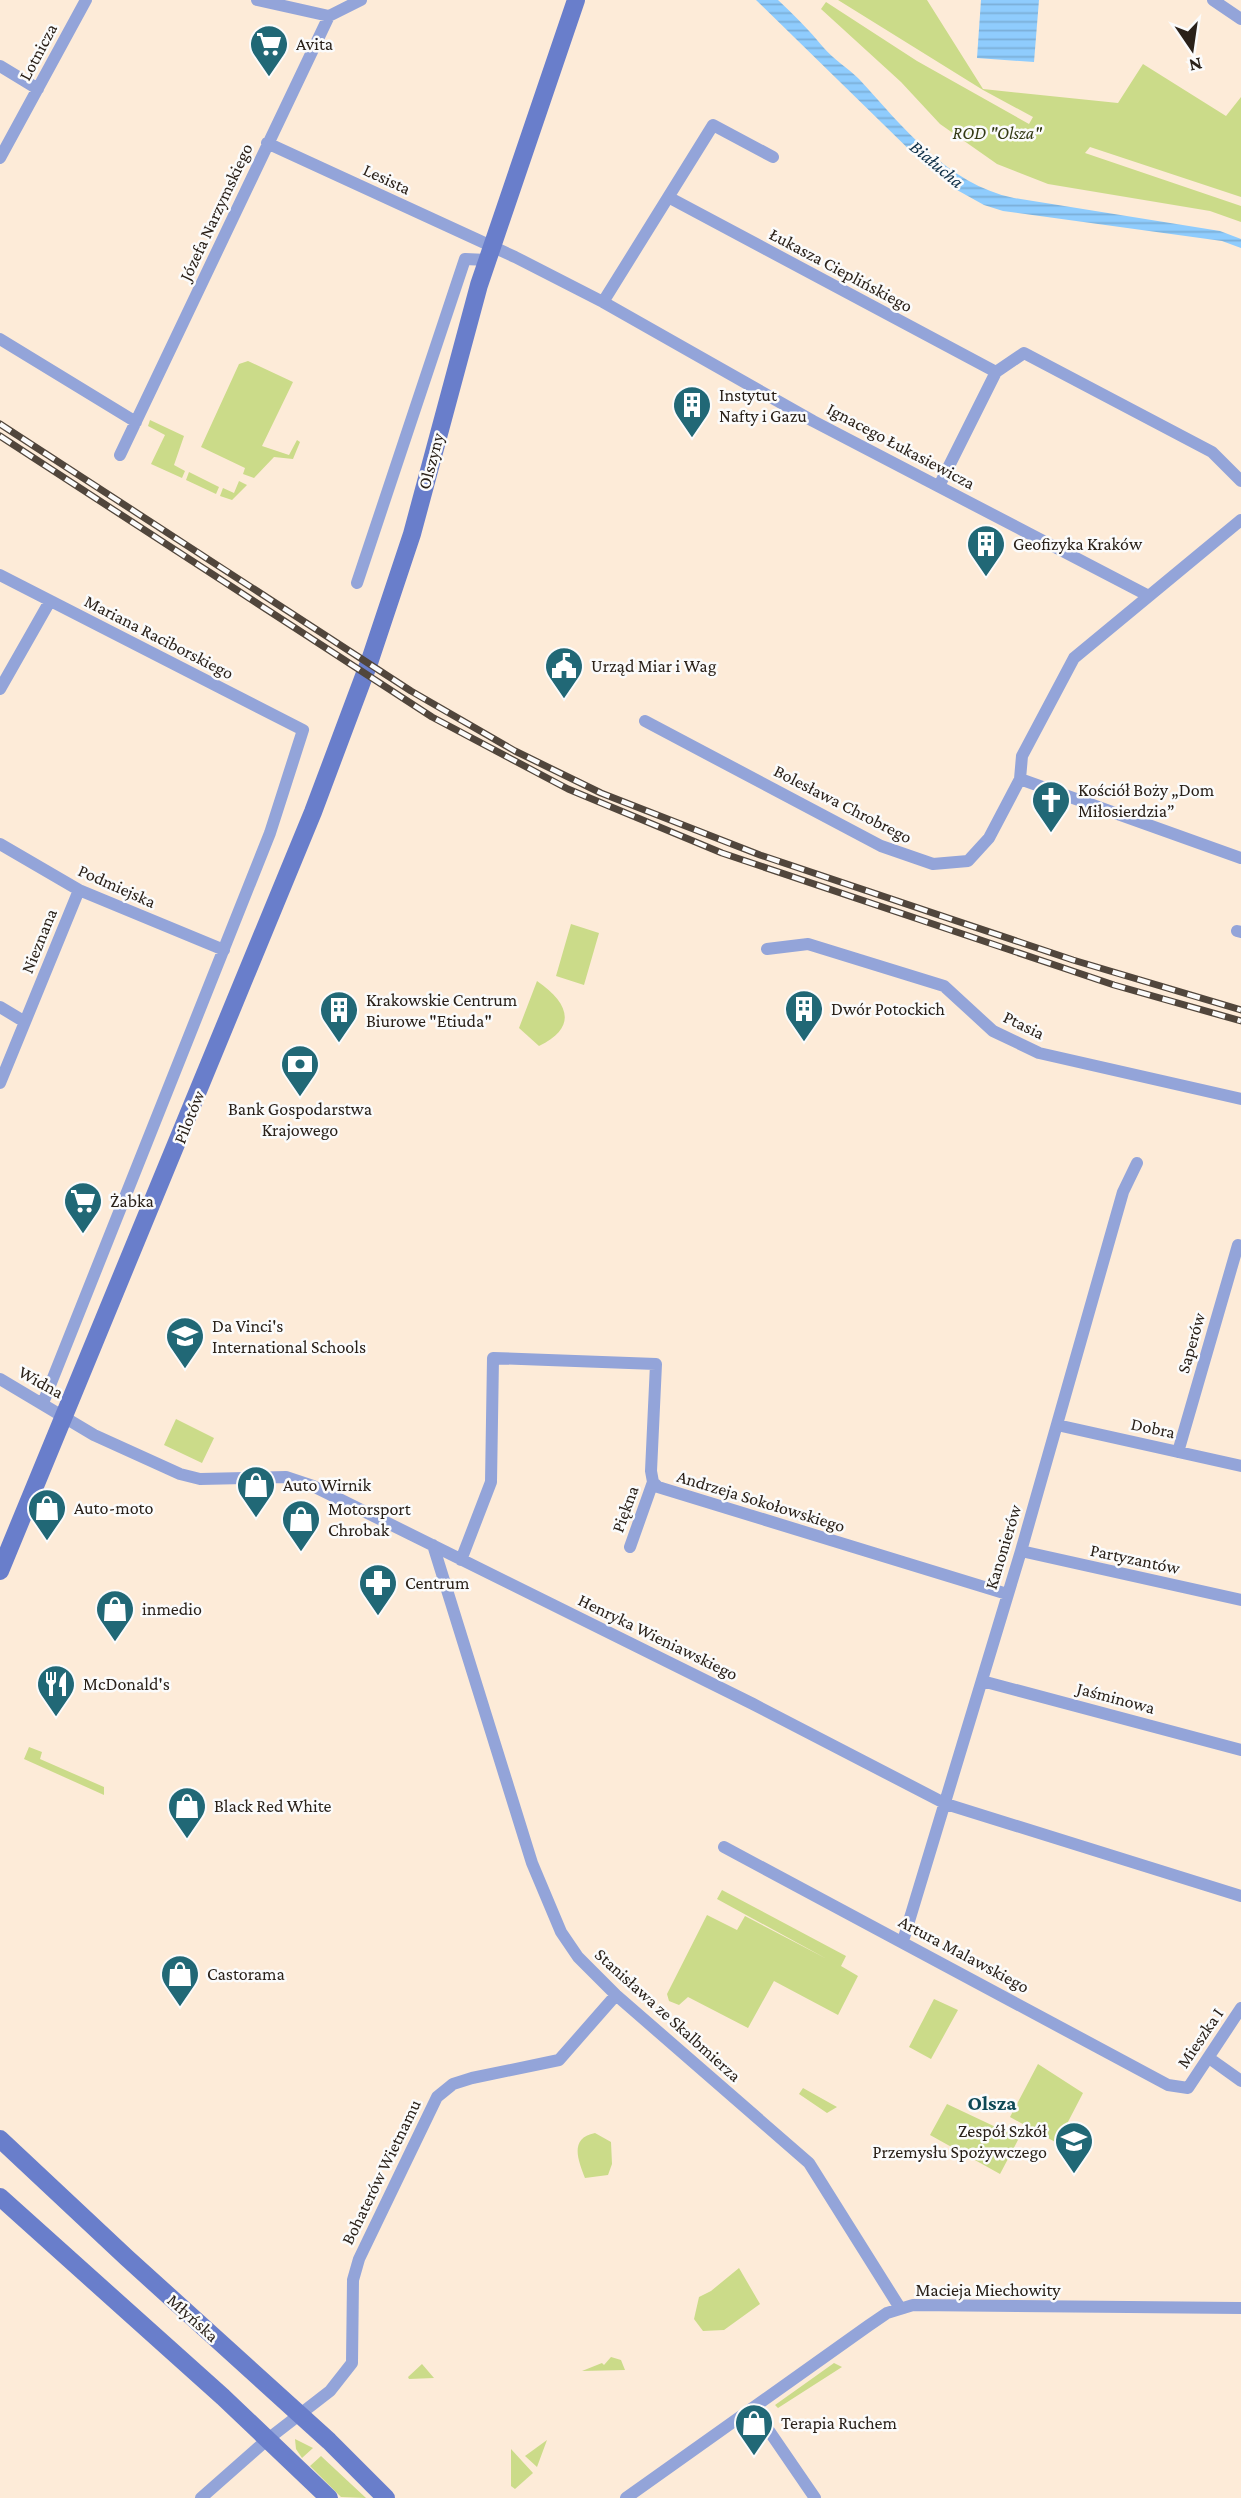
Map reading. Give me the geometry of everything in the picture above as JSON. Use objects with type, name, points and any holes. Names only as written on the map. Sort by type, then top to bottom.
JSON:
[{"type":"street","name":"Lotnicza","points":[[0,158],[86,0]]},
{"type":"street","points":[[257,0],[329,16],[361,0]]},
{"type":"street","name":"Olszyny","points":[[370,660],[409,544],[489,253],[576,0]]},
{"type":"street","points":[[1213,0],[1241,19]]},
{"type":"street","name":"Józefa Narzymskiego","points":[[120,455],[329,16]]},
{"type":"street","points":[[0,66],[38,89]]},
{"type":"street","points":[[603,302],[713,125],[773,158]]},
{"type":"street","name":"Lesista","points":[[267,143],[489,253]]},
{"type":"street","name":"Łukasza Cieplińskiego","points":[[670,198],[996,372]]},
{"type":"street","name":"Olszyny","points":[[357,583],[465,258],[489,253]]},
{"type":"street","name":"Ignacego Łukasiewicza","points":[[489,253],[603,302],[813,421],[1147,595]]},
{"type":"street","points":[[0,339],[136,422]]},
{"type":"street","points":[[939,486],[996,372],[1024,353],[1212,452],[1241,481]]},
{"type":"street","name":"Bolesława Chrobrego","points":[[645,721],[881,846],[933,864],[968,861],[979,852],[1020,779],[1022,756],[1074,658],[1241,520]]},
{"type":"street","name":"Mariana Raciborskiego","points":[[0,575],[303,730]]},
{"type":"street","points":[[0,689],[50,601]]},
{"type":"street","name":"Pilotów","points":[[0,1571],[313,812],[370,660]]},
{"type":"street","name":"Pilotów","points":[[43,1403],[274,821],[303,730]]},
{"type":"street","points":[[1020,779],[1241,858]]},
{"type":"street","name":"Podmiejska","points":[[0,844],[79,890],[224,950]]},
{"type":"street","name":"Nieznana","points":[[0,1083],[79,890]]},
{"type":"street","name":"Ptasia","points":[[767,949],[808,944],[944,986],[993,1031],[1039,1053],[1241,1100]]},
{"type":"street","points":[[0,1007],[25,1022]]},
{"type":"street","name":"Kanonierów","points":[[903,1941],[1021,1551],[1123,1192],[1138,1163]]},
{"type":"street","name":"Saperów","points":[[1178,1452],[1238,1245]]},
{"type":"street","name":"Andrzeja Sokołowskiego","points":[[461,1560],[491,1482],[493,1358],[656,1364],[651,1456],[653,1482],[664,1490],[1007,1594]]},
{"type":"street","name":"Widna","points":[[0,1379],[65,1415]]},
{"type":"street","name":"Henryka Wieniawskiego","points":[[65,1415],[94,1435],[180,1474],[200,1479],[286,1477],[313,1486],[753,1704],[946,1804],[1241,1896]]},
{"type":"street","name":"Dobra","points":[[1057,1425],[1241,1466]]},
{"type":"street","name":"Piękna","points":[[630,1547],[653,1482]]},
{"type":"street","name":"Stanisława ze Skalbmierza","points":[[433,1545],[540,1887],[572,1950],[616,1995],[808,2163],[900,2308]]},
{"type":"street","name":"Partyzantów","points":[[1021,1551],[1241,1600]]},
{"type":"street","name":"Jaśminowa","points":[[982,1681],[1241,1750]]},
{"type":"street","name":"Artura Malawskiego","points":[[724,1847],[1168,2085],[1188,2088]]},
{"type":"street","name":"Bohaterów Wietnamu","points":[[201,2498],[268,2438],[333,2389],[352,2362],[353,2280],[359,2259],[437,2097],[453,2084],[472,2078],[559,2060],[616,1995]]},
{"type":"street","name":"Mieszka I","points":[[1188,2088],[1241,2008]]},
{"type":"street","points":[[1209,2058],[1241,2081]]},
{"type":"street","name":"Młyńska","points":[[0,2139],[300,2415],[386,2498]]},
{"type":"street","points":[[0,2197],[268,2438],[329,2498]]},
{"type":"street","name":"Macieja Miechowity","points":[[626,2498],[868,2326],[900,2308],[913,2305],[1241,2308]]},
{"type":"street","points":[[754,2409],[815,2498]]},
{"type":"green space","name":"ROD \"Olsza\"","points":[[838,0],[927,0],[983,89],[1118,103],[1143,64],[1226,116],[1241,97],[1241,197],[1090,147],[1085,153],[1241,206],[1241,222],[1210,211],[1048,184],[997,164],[940,124],[901,82],[821,9],[826,2],[917,61],[1029,124],[1033,117],[983,90]]},
{"type":"green space","points":[[248,361],[293,382],[262,446],[289,455],[297,440],[300,442],[293,459],[274,457],[254,478],[243,474],[245,468],[201,447],[239,364]]},
{"type":"green space","points":[[150,420],[184,436],[174,465],[185,471],[182,478],[151,464],[165,435],[148,426]]},
{"type":"green space","points":[[189,472],[219,487],[216,494],[186,480]]},
{"type":"green space","points":[[239,481],[247,485],[232,500],[220,496],[223,488],[234,493]]},
{"type":"green space","points":[[571,924],[599,933],[584,985],[556,976]]},
{"type":"green space","points":[[537,981],[556,998],[565,1015],[560,1031],[539,1046],[519,1028]]},
{"type":"green space","points":[[176,1419],[214,1438],[202,1463],[164,1445]]},
{"type":"green space","points":[[29,1747],[42,1752],[40,1759],[104,1787],[104,1795],[24,1759]]},
{"type":"green space","points":[[722,1890],[846,1956],[841,1966],[858,1976],[838,2015],[774,1981],[748,2028],[688,1997],[679,2005],[669,2001],[667,1994],[707,1915],[737,1930],[745,1916],[827,1959],[717,1899]]},
{"type":"green space","points":[[934,1999],[958,2010],[931,2059],[909,2047]]},
{"type":"green space","points":[[1038,2064],[1083,2093],[1057,2143],[1010,2117]]},
{"type":"green space","points":[[803,2088],[837,2107],[827,2113],[799,2094]]},
{"type":"green space","points":[[947,2104],[1019,2138],[1000,2174],[930,2135]]},
{"type":"green space","points":[[595,2133],[611,2142],[612,2164],[608,2175],[585,2178],[578,2157],[579,2145],[581,2140]]},
{"type":"green space","points":[[739,2268],[760,2304],[724,2330],[703,2331],[694,2319],[699,2297],[711,2291]]},
{"type":"green space","points":[[611,2357],[621,2360],[625,2370],[582,2371],[602,2363],[604,2365]]},
{"type":"green space","points":[[834,2363],[842,2367],[778,2408],[775,2405]]},
{"type":"green space","points":[[422,2364],[434,2378],[409,2379],[408,2377]]},
{"type":"green space","points":[[295,2439],[313,2448],[302,2458],[296,2449]]},
{"type":"green space","points":[[547,2440],[537,2467],[525,2456]]},
{"type":"green space","points":[[511,2449],[533,2473],[515,2489],[511,2486]]},
{"type":"green space","points":[[321,2456],[366,2498],[341,2497],[310,2466]]},
{"type":"water","name":"Białucha","points":[[756,0],[778,0],[827,51],[859,79],[910,134],[947,167],[968,180],[990,191],[1014,198],[1220,231],[1241,239],[1241,248],[1222,241],[1003,211],[984,205],[957,190],[926,166]]},
{"type":"water","points":[[981,0],[1039,0],[1034,62],[977,58]]},
{"type":"railway","points":[[0,424],[411,691],[515,751],[601,793],[760,855],[1073,960],[1241,1010]]},
{"type":"railway","points":[[0,436],[432,717],[568,789],[722,853],[1114,985],[1241,1021]]},
{"type":"place","name":"Avita","points":[[269,78]]},
{"type":"place","name":"Instytut Nafty i Gazu","points":[[692,439]]},
{"type":"place","name":"Geofizyka Kraków","points":[[986,578]]},
{"type":"place","name":"Urząd Miar i Wag","points":[[564,700]]},
{"type":"place","name":"Kościół Boży „Dom Miłosierdzia”","points":[[1051,834]]},
{"type":"place","name":"Dwór Potockich","points":[[804,1043]]},
{"type":"place","name":"Krakowskie Centrum Biurowe \"Etiuda\"","points":[[339,1044]]},
{"type":"place","name":"Bank Gospodarstwa Krajowego","points":[[300,1098]]},
{"type":"place","name":"Żabka","points":[[83,1235]]},
{"type":"place","name":"Da Vinci's International Schools","points":[[185,1370]]},
{"type":"place","name":"Auto Wirnik","points":[[256,1519]]},
{"type":"place","name":"Auto-moto","points":[[47,1542]]},
{"type":"place","name":"Motorsport Chrobak","points":[[301,1553]]},
{"type":"place","name":"Centrum","points":[[378,1617]]},
{"type":"place","name":"inmedio","points":[[115,1643]]},
{"type":"place","name":"McDonald's","points":[[56,1718]]},
{"type":"place","name":"Black Red White","points":[[187,1840]]},
{"type":"place","name":"Castorama","points":[[180,2008]]},
{"type":"place","name":"Zespół Szkół Przemysłu Spożywczego","points":[[1074,2175]]},
{"type":"place","name":"Terapia Ruchem","points":[[754,2457]]},
{"type":"district","name":"Olsza","points":[[992,2103]]}]
